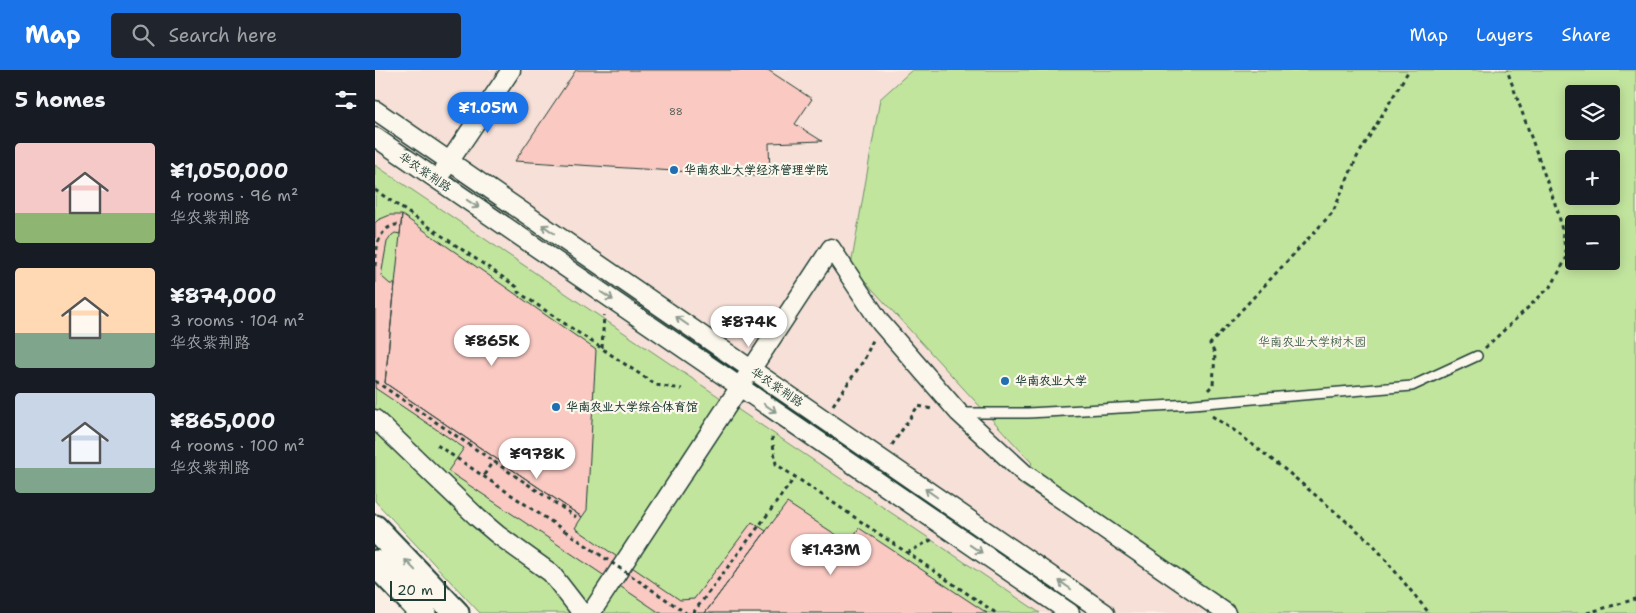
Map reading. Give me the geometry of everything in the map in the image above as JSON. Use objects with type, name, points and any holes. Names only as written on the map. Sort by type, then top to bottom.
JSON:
[{"type":"street","points":[[437,180],[511,70]]},
{"type":"street","name":"华农紫荆路","points":[[375,110],[1105,613]]},
{"type":"street","name":"华农紫荆路","points":[[375,137],[1070,613]]},
{"type":"street","points":[[591,613],[831,248],[880,322],[959,414],[1025,474],[1226,613]]},
{"type":"street","points":[[375,419],[477,518],[551,573],[582,613]]},
{"type":"street","points":[[375,528],[456,613]]},
{"type":"street","points":[[375,563],[423,613]]},
{"type":"lane","points":[[959,414],[1028,413],[1193,404],[1412,386],[1477,356]]},
{"type":"path","points":[[1409,70],[1357,157],[1333,212],[1210,344],[1215,354],[1213,386],[1193,404],[1235,431],[1288,472],[1372,543],[1429,613]]},
{"type":"path","points":[[1477,356],[1552,285],[1567,257],[1559,215],[1507,70]]},
{"type":"path","points":[[375,190],[517,287],[518,292],[656,385],[682,389]]},
{"type":"path","points":[[375,266],[377,246],[383,232],[390,225],[401,224]]},
{"type":"path","points":[[602,349],[605,311]]},
{"type":"path","points":[[831,407],[864,360]]},
{"type":"path","points":[[375,381],[576,517]]},
{"type":"path","points":[[890,448],[918,406],[959,414]]},
{"type":"path","points":[[772,437],[776,464],[996,613]]},
{"type":"path","points":[[437,445],[686,613]]},
{"type":"path","points":[[484,475],[493,461]]},
{"type":"path","points":[[693,613],[795,477]]},
{"type":"path","points":[[907,553],[937,536]]},
{"type":"path","points":[[1587,613],[1636,599]]},
{"type":"shaded area","name":"华南农业大学","points":[[375,70],[1636,70],[1636,613],[480,613],[375,501]]},
{"type":"green space","name":"华南农业大学树木园","points":[[912,70],[1636,70],[1636,613],[1218,613],[1020,484],[1032,463],[851,266],[880,99]]},
{"type":"green space","name":"华南农业大学综合体育馆","points":[[375,165],[1040,613],[480,613],[375,501]]},
{"type":"building","points":[[576,70],[768,70],[812,99],[795,124],[822,141],[769,143],[770,177],[515,161]]},
{"type":"building","points":[[390,215],[402,215],[400,234],[395,233],[387,242],[381,276],[390,284],[395,284],[385,383],[582,517],[575,528],[680,600],[694,599],[752,522],[766,531],[705,613],[660,613],[448,471],[464,448],[375,388],[375,223]]},
{"type":"building","points":[[402,215],[596,350],[587,510],[582,517],[385,383]]},
{"type":"building","points":[[787,503],[849,543],[859,528],[987,613],[705,613]]},
{"type":"place","name":"华南农业大学经济管理学院","points":[[674,170]]},
{"type":"place","name":"华南农业大学","points":[[1005,381]]},
{"type":"place","name":"华南农业大学综合体育馆","points":[[556,407]]}]
